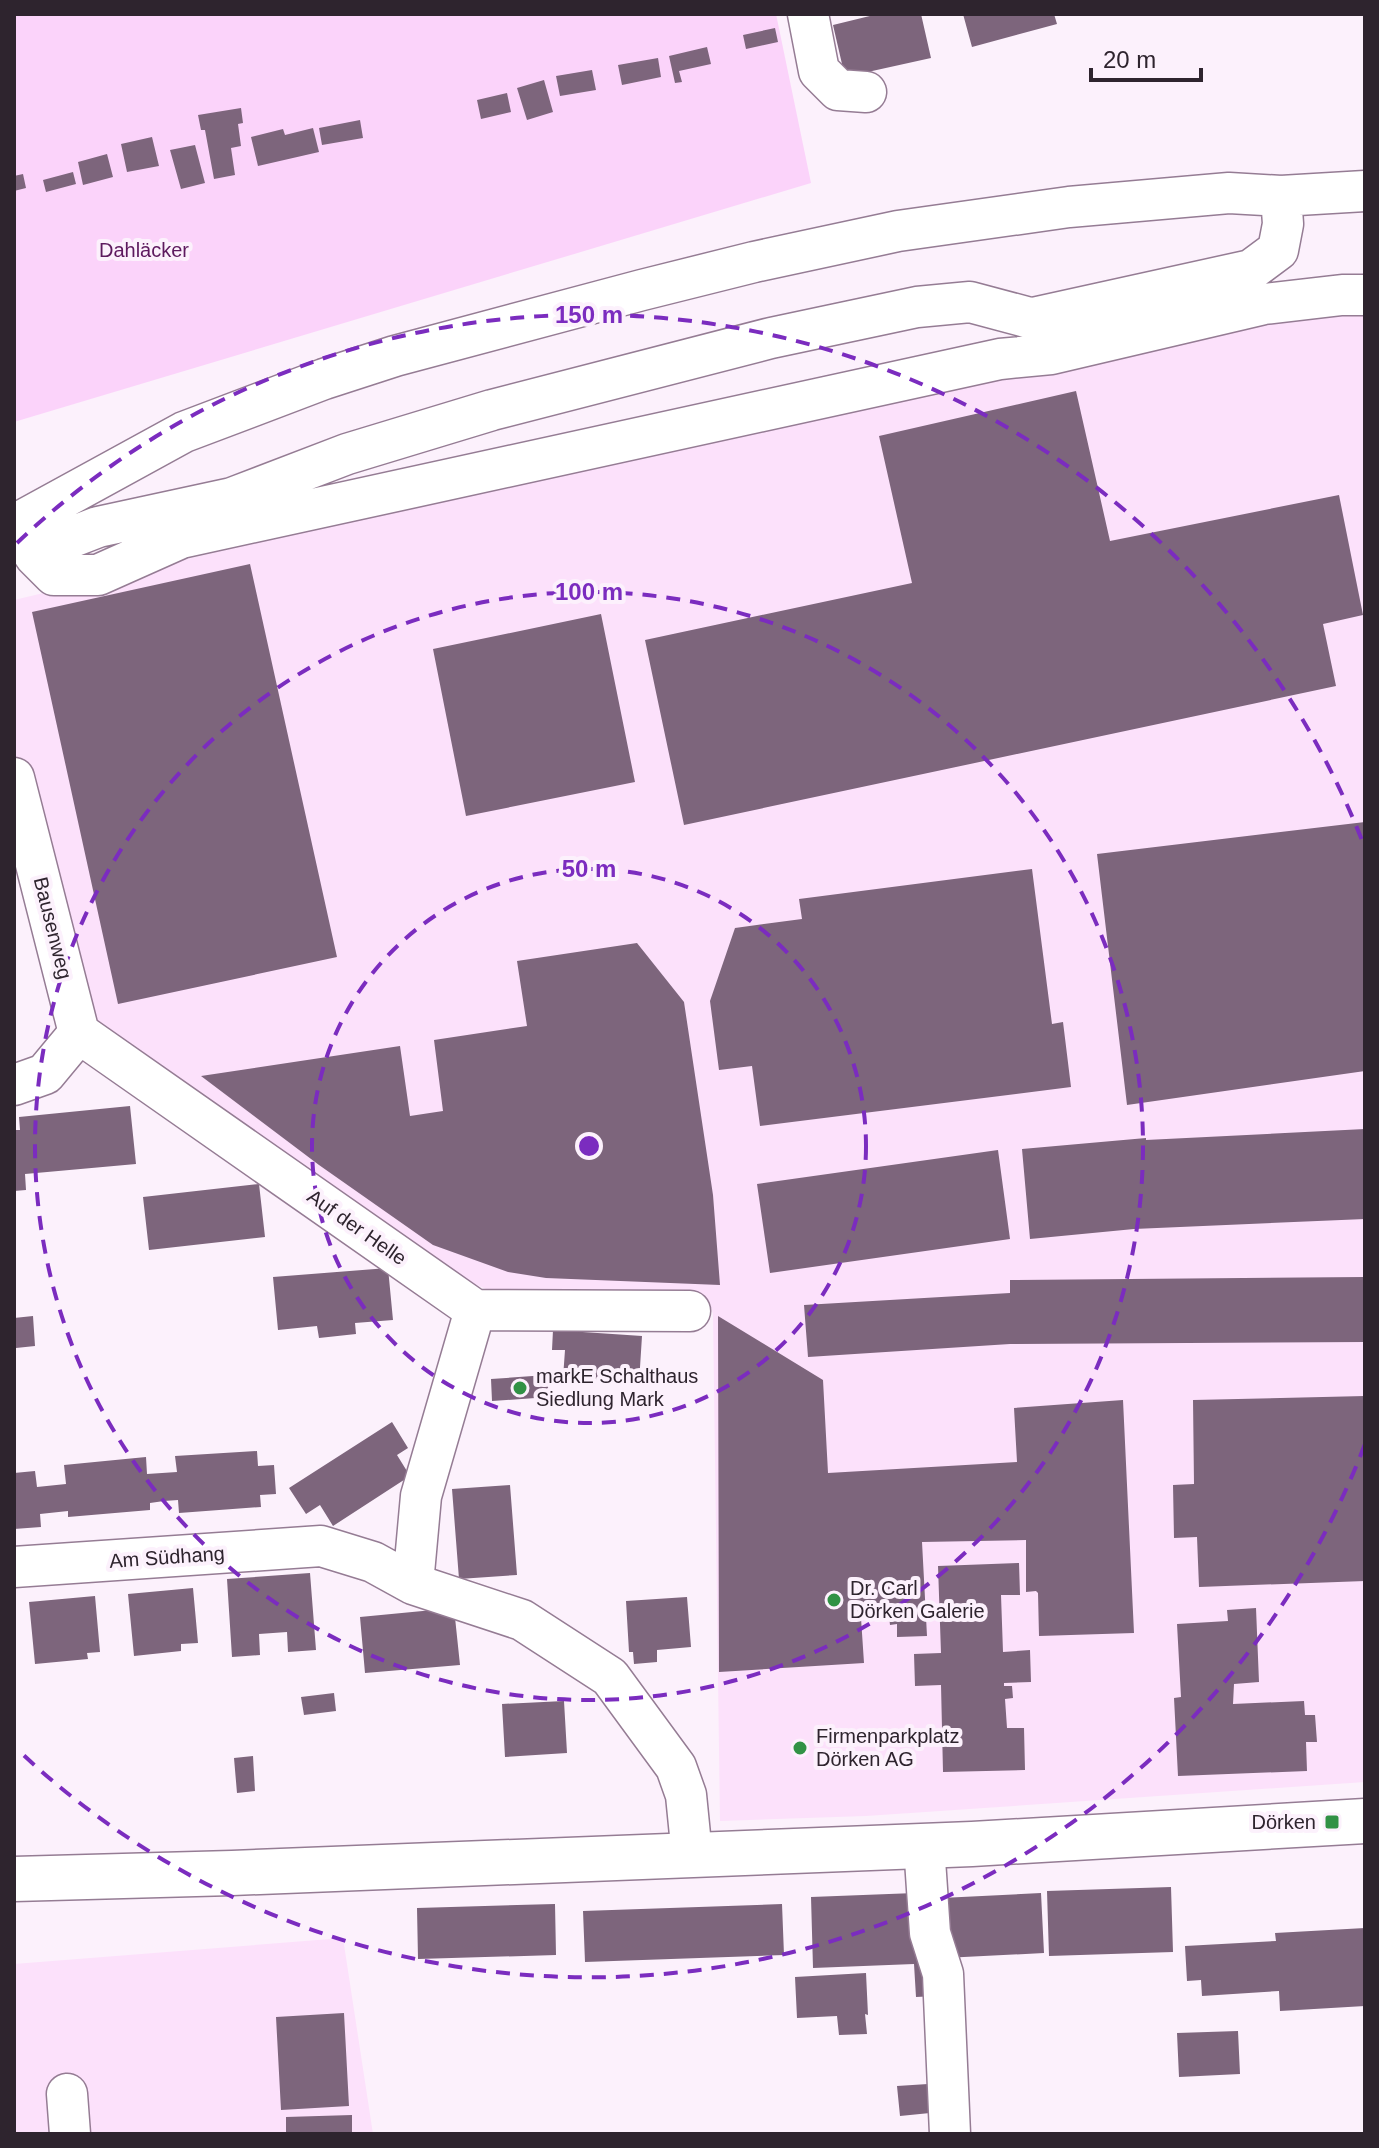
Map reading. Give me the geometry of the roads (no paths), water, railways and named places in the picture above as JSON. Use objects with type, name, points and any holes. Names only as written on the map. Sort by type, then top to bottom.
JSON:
[{"type":"main road","points":[[14,1879],[692,1855],[1365,1821]]},
{"type":"street","points":[[810,25],[819,71],[838,90],[866,92]]},
{"type":"street","points":[[1365,191],[1281,196],[1229,193],[1069,207],[898,231],[740,265],[395,356],[324,379],[184,432],[14,525],[35,556],[54,575],[98,575],[181,538],[1000,359],[1051,354],[1264,304],[1365,295]]},
{"type":"street","points":[[1033,318],[1251,270],[1278,250],[1283,224],[1281,196]]},
{"type":"street","points":[[35,556],[98,527],[232,498],[347,454],[463,419],[771,338],[917,307],[970,302],[1111,339]]},
{"type":"street","name":"Bausenweg","points":[[14,778],[79,1033]]},
{"type":"street","points":[[14,1085],[45,1074],[79,1033]]},
{"type":"street","name":"Auf der Helle","points":[[79,1033],[475,1310]]},
{"type":"street","points":[[690,1311],[475,1310],[421,1496],[413,1584],[522,1620],[610,1677],[676,1767],[686,1795],[692,1855]]},
{"type":"street","name":"Am Südhang","points":[[14,1567],[321,1546],[373,1562],[413,1584]]},
{"type":"street","points":[[924,1845],[930,1933],[943,1974],[950,2134]]},
{"type":"street","points":[[67,2094],[70,2134]]},
{"type":"place","name":"markE Schalthaus Siedlung Mark","points":[[520,1388]]},
{"type":"place","name":"Dr. Carl Dörken Galerie","points":[[834,1600]]},
{"type":"place","name":"Firmenparkplatz Dörken AG","points":[[800,1748]]},
{"type":"place","name":"Dörken","points":[[1332,1822]]},
{"type":"park label","name":"Dahläcker","points":[[144,250]]}]
